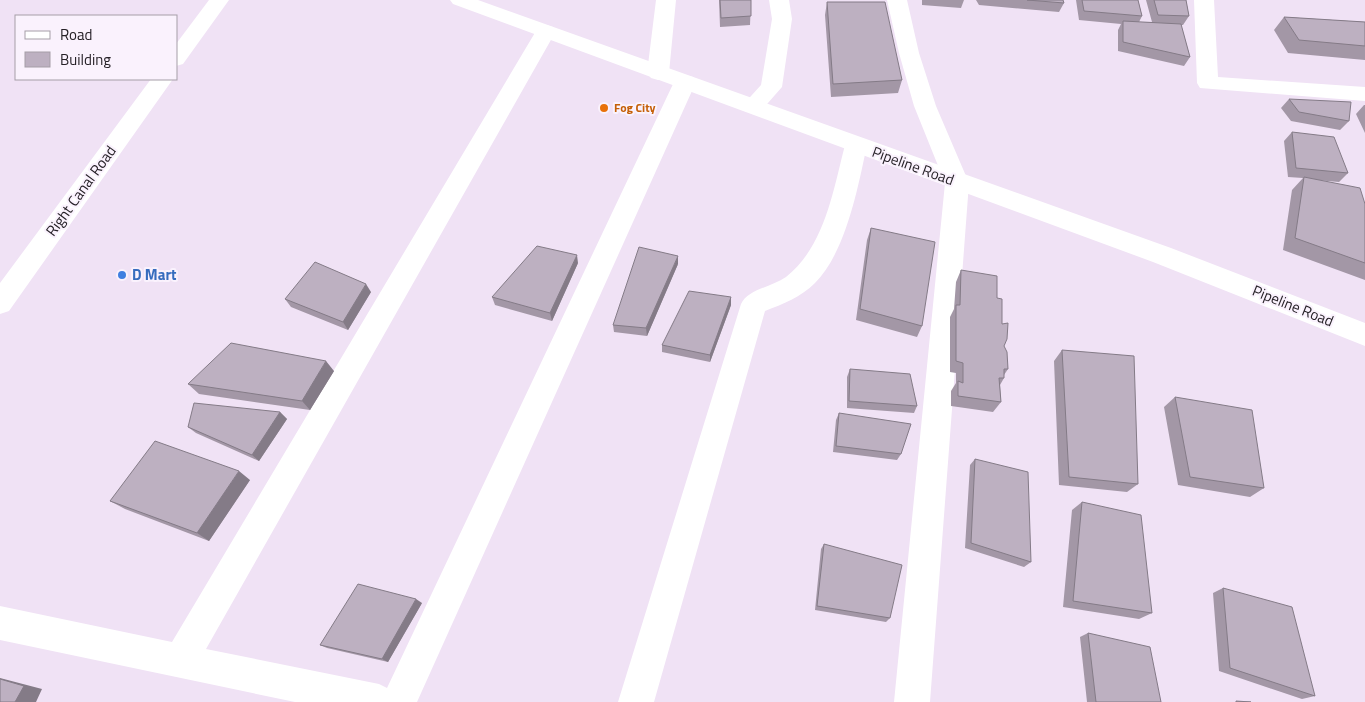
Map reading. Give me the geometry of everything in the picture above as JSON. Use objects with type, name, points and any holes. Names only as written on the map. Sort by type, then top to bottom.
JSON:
[{"type":"street","points":[[178,56],[219,0]]},
{"type":"street","name":"Pipeline Road","points":[[460,0],[753,106],[957,183],[1162,256],[1365,335]]},
{"type":"street","points":[[658,73],[666,0]]},
{"type":"street","points":[[753,106],[771,87],[782,19],[779,0]]},
{"type":"street","points":[[897,0],[909,54],[925,106],[957,183],[912,702]]},
{"type":"street","points":[[1204,0],[1208,83],[1365,94]]},
{"type":"street","points":[[180,661],[546,31]]},
{"type":"street","name":"Right Canal Road","points":[[0,302],[161,80]]},
{"type":"street","points":[[399,702],[685,82]]},
{"type":"street","points":[[636,702],[754,304],[794,286],[814,267],[841,207],[856,145]]},
{"type":"street","points":[[0,623],[379,702]]},
{"type":"building","points":[[720,0],[751,0],[751,16],[721,18]]},
{"type":"building","points":[[1027,0],[1063,0],[1064,3]]},
{"type":"building","points":[[1082,0],[1138,0],[1142,16],[1084,11]]},
{"type":"building","points":[[1154,0],[1186,0],[1189,16],[1158,15]]},
{"type":"building","points":[[827,2],[885,2],[902,80],[833,84]]},
{"type":"building","points":[[1284,17],[1365,22],[1365,46],[1299,40]]},
{"type":"building","points":[[1123,21],[1181,24],[1190,57],[1123,42]]},
{"type":"building","points":[[1289,99],[1351,102],[1349,121],[1299,112]]},
{"type":"building","points":[[1292,132],[1334,137],[1348,173],[1296,168]]},
{"type":"building","points":[[1304,177],[1360,188],[1365,204],[1365,263],[1295,238]]},
{"type":"building","points":[[871,228],[935,242],[922,326],[860,309]]},
{"type":"building","points":[[537,246],[577,255],[550,313],[492,297]]},
{"type":"building","points":[[639,247],[678,256],[646,328],[613,325]]},
{"type":"building","points":[[315,262],[366,284],[343,322],[285,299]]},
{"type":"building","points":[[961,270],[997,276],[997,298],[1002,299],[1002,324],[1008,323],[1007,339],[1004,346],[1007,352],[1008,369],[1004,369],[1004,378],[999,378],[1001,402],[958,396],[958,381],[963,383],[963,363],[956,361],[956,305],[960,305]]},
{"type":"building","points":[[689,291],[731,297],[710,355],[662,345]]},
{"type":"building","points":[[231,343],[326,361],[302,401],[188,384]]},
{"type":"building","points":[[1062,350],[1134,356],[1138,484],[1069,477]]},
{"type":"building","points":[[850,369],[910,374],[917,406],[849,401]]},
{"type":"building","points":[[1175,397],[1252,410],[1264,488],[1190,477]]},
{"type":"building","points":[[194,403],[280,412],[252,455],[188,427]]},
{"type":"building","points":[[839,413],[911,424],[901,454],[836,446]]},
{"type":"building","points":[[155,441],[239,471],[197,533],[110,501]]},
{"type":"building","points":[[975,459],[1028,472],[1031,562],[971,543]]},
{"type":"building","points":[[1082,502],[1141,515],[1152,613],[1073,601]]},
{"type":"building","points":[[824,544],[902,565],[890,618],[817,606]]},
{"type":"building","points":[[358,584],[416,599],[382,659],[320,645]]},
{"type":"building","points":[[1223,588],[1292,607],[1315,696],[1230,668]]},
{"type":"building","points":[[1088,633],[1150,647],[1161,702],[1096,702]]},
{"type":"building","points":[[0,679],[24,686],[15,702],[0,702]]},
{"type":"place","name":"Fog City","points":[[604,108]]},
{"type":"place","name":"D Mart","points":[[122,275]]}]
